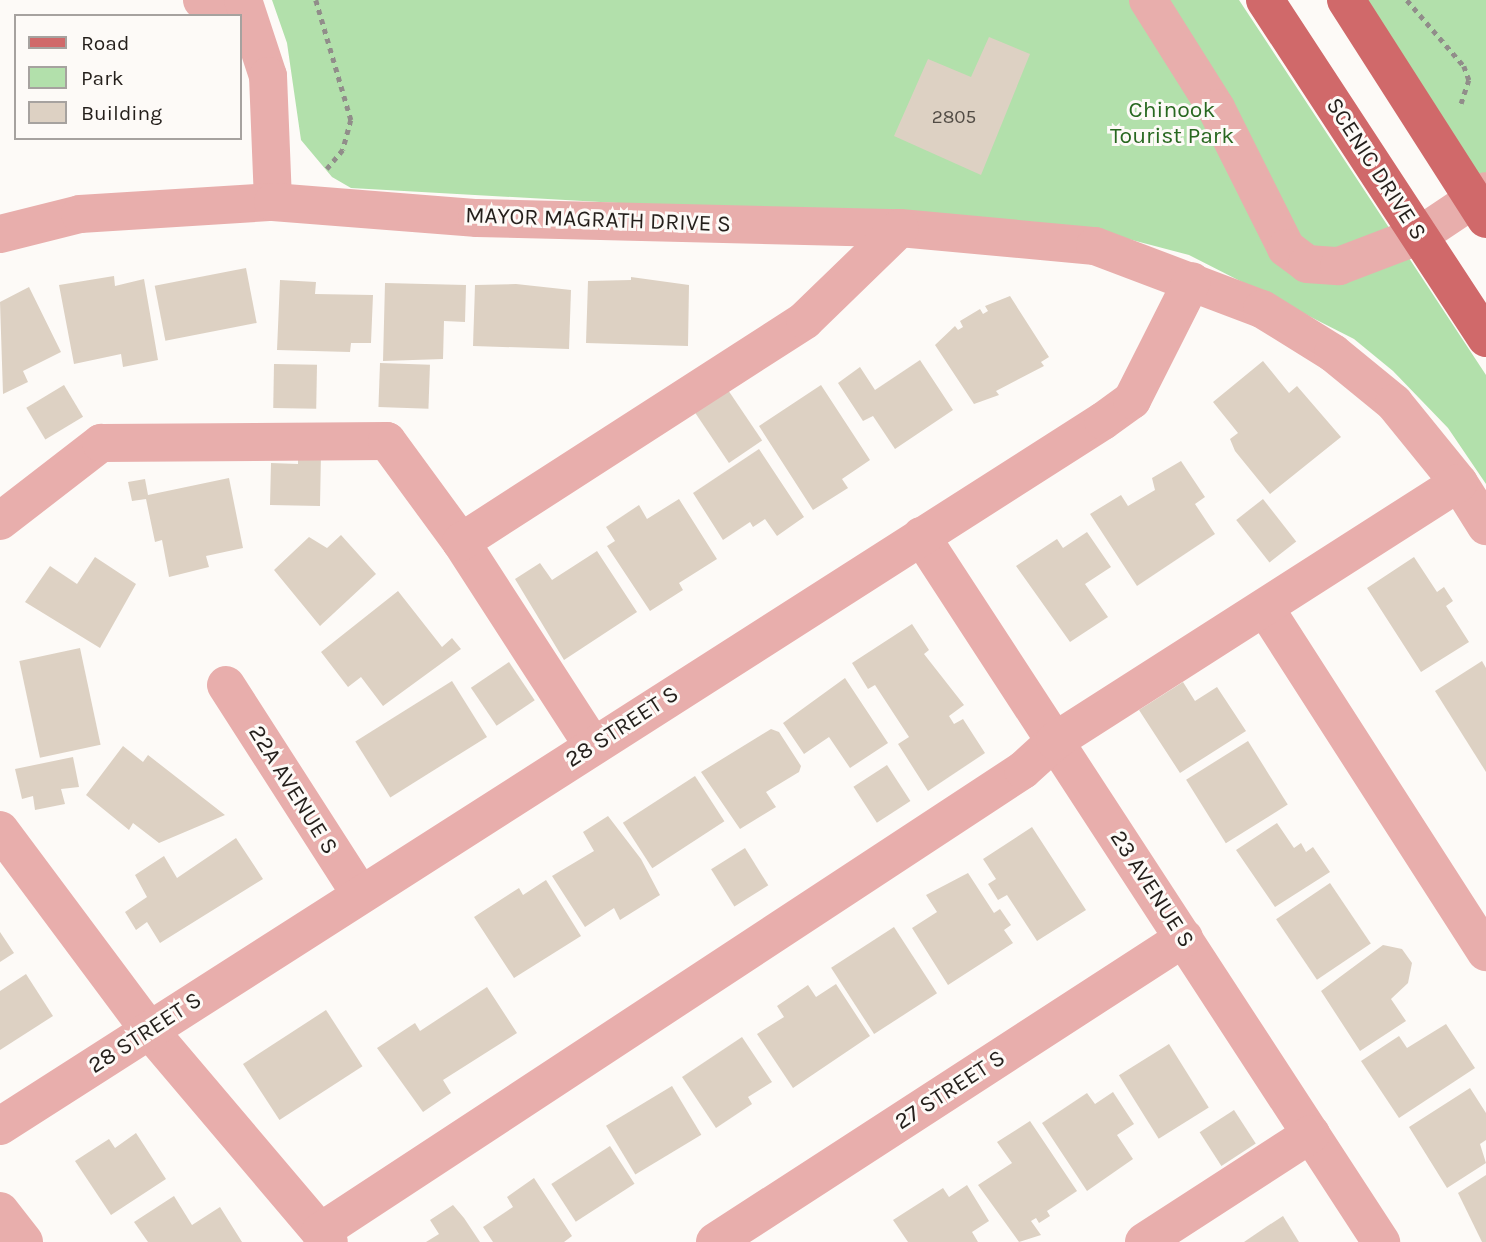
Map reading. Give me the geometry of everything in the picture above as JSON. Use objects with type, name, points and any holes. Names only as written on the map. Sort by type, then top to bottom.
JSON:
[{"type":"main road","name":"SCENIC DRIVE S","points":[[1265,0],[1486,338]]},
{"type":"main road","points":[[1346,0],[1482,203]]},
{"type":"street","points":[[202,0],[220,14]]},
{"type":"street","points":[[243,0],[246,34],[269,86],[273,202]]},
{"type":"street","points":[[1148,0],[1216,108],[1278,234],[1296,257],[1319,267],[1339,266],[1420,235],[1482,203]]},
{"type":"street","name":"MAYOR MAGRATH DRIVE S","points":[[0,234],[80,214],[273,202],[477,218],[900,228],[1095,246],[1192,281]]},
{"type":"street","points":[[461,542],[805,320],[900,228]]},
{"type":"street","points":[[1192,281],[1262,309],[1333,353],[1394,403],[1459,483],[1486,526]]},
{"type":"street","name":"28 STREET S","points":[[0,1126],[1132,400],[1192,281]]},
{"type":"street","points":[[0,521],[101,443],[387,442],[461,542],[593,746]]},
{"type":"street","points":[[0,830],[149,1030],[324,1237],[1023,770],[1055,741],[1459,483]]},
{"type":"street","name":"23 AVENUE S","points":[[921,536],[1381,1242]]},
{"type":"street","points":[[1265,608],[1486,952]]},
{"type":"street","name":"22A AVENUE S","points":[[226,685],[360,894]]},
{"type":"street","name":"27 STREET S","points":[[715,1242],[1184,938]]},
{"type":"street","points":[[1144,1242],[1311,1133]]},
{"type":"street","points":[[0,1210],[24,1242]]},
{"type":"path","points":[[316,0],[351,120],[343,150],[324,172]]},
{"type":"path","points":[[1407,0],[1464,66],[1469,80],[1461,104]]},
{"type":"green space","name":"Chinook Tourist Park","points":[[272,0],[1239,0],[1486,375],[1486,484],[1448,428],[1393,371],[1354,339],[1189,255],[1094,230],[351,188],[332,177],[301,140],[287,43]]},
{"type":"green space","points":[[1346,0],[1486,0],[1486,191]]},
{"type":"building","points":[[989,37],[1030,54],[981,175],[894,136],[928,59],[971,77]]},
{"type":"building","points":[[246,268],[257,323],[165,341],[155,286]]},
{"type":"building","points":[[114,276],[115,286],[144,279],[158,360],[123,367],[121,354],[74,364],[59,285]]},
{"type":"building","points":[[631,277],[689,285],[688,346],[586,343],[588,281],[631,280]]},
{"type":"building","points":[[280,280],[316,282],[315,294],[373,295],[371,343],[351,343],[350,352],[277,350]]},
{"type":"building","points":[[385,283],[466,285],[465,322],[444,321],[443,359],[383,361]]},
{"type":"building","points":[[516,284],[571,290],[569,349],[473,346],[475,285]]},
{"type":"building","points":[[29,287],[61,352],[23,371],[28,382],[3,394],[0,302]]},
{"type":"building","points":[[1010,296],[1049,357],[1041,362],[1044,366],[996,391],[999,395],[974,404],[935,345],[955,326],[958,330],[963,327],[960,321],[980,309],[983,314],[988,311],[985,306]]},
{"type":"building","points":[[920,360],[953,410],[895,449],[873,416],[863,421],[838,383],[860,367],[875,390]]},
{"type":"building","points":[[1263,361],[1289,393],[1297,386],[1341,437],[1270,494],[1235,451],[1230,439],[1238,433],[1213,402]]},
{"type":"building","points":[[380,363],[430,365],[428,409],[378,407]]},
{"type":"building","points":[[274,364],[317,365],[316,409],[273,408]]},
{"type":"building","points":[[64,385],[83,417],[45,439],[26,408]]},
{"type":"building","points":[[821,385],[870,460],[842,479],[848,488],[813,510],[759,426]]},
{"type":"building","points":[[728,390],[762,441],[729,463],[695,412]]},
{"type":"building","points":[[759,449],[804,517],[777,536],[765,519],[753,527],[750,522],[723,540],[693,493]]},
{"type":"building","points":[[298,453],[321,453],[320,506],[270,505],[271,463],[298,464]]},
{"type":"building","points":[[1181,461],[1205,497],[1195,504],[1215,534],[1137,586],[1090,514],[1121,495],[1128,506],[1155,490],[1152,478]]},
{"type":"building","points":[[229,478],[243,548],[206,556],[209,567],[169,577],[162,540],[155,542],[146,499],[132,501],[128,482],[145,479],[148,495]]},
{"type":"building","points":[[679,499],[717,559],[679,583],[683,590],[650,611],[607,546],[615,541],[606,527],[639,505],[647,519]]},
{"type":"building","points":[[1263,499],[1296,542],[1269,562],[1236,520]]},
{"type":"building","points":[[1087,532],[1111,567],[1085,584],[1108,617],[1070,642],[1016,566],[1057,539],[1063,548]]},
{"type":"building","points":[[341,535],[376,574],[320,626],[274,570],[309,537],[327,548]]},
{"type":"building","points":[[597,551],[637,612],[564,660],[515,579],[540,563],[552,580]]},
{"type":"building","points":[[95,557],[136,584],[100,648],[25,602],[50,566],[77,584]]},
{"type":"building","points":[[1414,557],[1437,592],[1444,587],[1453,601],[1446,606],[1469,642],[1421,672],[1367,588]]},
{"type":"building","points":[[398,591],[442,647],[452,638],[461,649],[383,706],[361,677],[348,687],[321,652]]},
{"type":"building","points":[[912,624],[929,650],[924,654],[964,705],[949,716],[954,724],[963,719],[985,753],[928,791],[898,744],[909,737],[875,685],[868,689],[852,663]]},
{"type":"building","points":[[80,648],[101,745],[40,758],[19,661]]},
{"type":"building","points":[[1482,661],[1486,668],[1486,772],[1435,691]]},
{"type":"building","points":[[509,662],[535,700],[497,726],[471,688]]},
{"type":"building","points":[[845,678],[888,743],[850,768],[829,737],[804,754],[783,723]]},
{"type":"building","points":[[452,681],[487,737],[390,797],[355,741]]},
{"type":"building","points":[[1183,682],[1195,701],[1217,687],[1246,731],[1180,773],[1139,710]]},
{"type":"building","points":[[771,729],[779,732],[801,766],[799,772],[766,792],[776,807],[740,829],[701,772]]},
{"type":"building","points":[[1248,741],[1288,805],[1226,843],[1186,780]]},
{"type":"building","points":[[123,746],[143,762],[148,755],[225,815],[159,843],[133,823],[129,830],[86,795]]},
{"type":"building","points":[[73,757],[79,787],[61,789],[65,804],[35,810],[33,796],[22,799],[15,769]]},
{"type":"building","points":[[887,765],[910,801],[877,823],[853,787]]},
{"type":"building","points":[[695,776],[724,821],[652,868],[623,823]]},
{"type":"building","points":[[608,816],[641,859],[660,895],[620,920],[614,908],[585,927],[552,876],[594,851],[583,832]]},
{"type":"building","points":[[1277,823],[1294,848],[1301,843],[1306,852],[1313,847],[1330,872],[1275,907],[1236,850]]},
{"type":"building","points":[[1032,827],[1086,910],[1037,941],[1007,895],[998,900],[988,884],[996,879],[983,859]]},
{"type":"building","points":[[236,838],[263,879],[160,943],[147,922],[136,930],[125,912],[147,897],[135,875],[164,856],[177,878]]},
{"type":"building","points":[[745,848],[768,885],[734,907],[711,869]]},
{"type":"building","points":[[968,873],[994,913],[1000,909],[1011,925],[1004,930],[1013,943],[948,985],[912,928],[937,912],[926,895]]},
{"type":"building","points":[[546,880],[581,936],[514,978],[474,917],[519,888],[523,895]]},
{"type":"building","points":[[1330,883],[1371,944],[1317,980],[1276,919]]},
{"type":"building","points":[[894,927],[937,993],[874,1034],[831,968]]},
{"type":"building","points":[[0,932],[14,953],[0,962]]},
{"type":"building","points":[[1383,945],[1402,949],[1412,963],[1408,983],[1391,999],[1406,1021],[1360,1051],[1321,991]]},
{"type":"building","points":[[26,974],[53,1016],[0,1050],[0,991]]},
{"type":"building","points":[[836,984],[870,1036],[793,1088],[757,1034],[784,1017],[777,1006],[808,985],[816,997]]},
{"type":"building","points":[[487,987],[517,1033],[443,1080],[451,1093],[423,1112],[377,1048],[415,1023],[420,1031]]},
{"type":"building","points":[[326,1010],[362,1066],[279,1120],[243,1064]]},
{"type":"building","points":[[1446,1024],[1475,1068],[1399,1118],[1361,1061],[1399,1036],[1407,1048]]},
{"type":"building","points":[[742,1037],[772,1082],[748,1097],[752,1104],[716,1128],[682,1077]]},
{"type":"building","points":[[1169,1044],[1209,1108],[1159,1139],[1119,1075]]},
{"type":"building","points":[[672,1086],[701,1135],[635,1175],[606,1126]]},
{"type":"building","points":[[1470,1088],[1486,1113],[1486,1140],[1480,1144],[1486,1163],[1447,1188],[1409,1127]]},
{"type":"building","points":[[1113,1092],[1134,1124],[1117,1135],[1133,1159],[1087,1191],[1042,1123],[1087,1093],[1095,1104]]},
{"type":"building","points":[[1234,1110],[1256,1144],[1221,1166],[1200,1132]]},
{"type":"building","points":[[1030,1121],[1077,1191],[1047,1211],[1050,1216],[1039,1223],[1036,1218],[1031,1221],[1041,1235],[1019,1242],[978,1185],[1012,1163],[997,1142]]},
{"type":"building","points":[[136,1133],[166,1179],[111,1215],[75,1161],[109,1139],[115,1148]]},
{"type":"building","points":[[610,1146],[635,1184],[576,1222],[551,1184]]},
{"type":"building","points":[[1486,1175],[1486,1242],[1482,1242],[1458,1193]]},
{"type":"building","points":[[534,1178],[572,1236],[564,1242],[493,1242],[483,1227],[513,1207],[507,1197]]},
{"type":"building","points":[[967,1185],[989,1221],[972,1232],[978,1242],[908,1242],[893,1220],[943,1188],[949,1197]]},
{"type":"building","points":[[174,1196],[192,1225],[220,1207],[242,1242],[148,1242],[134,1222]]},
{"type":"building","points":[[453,1205],[480,1242],[426,1242],[439,1234],[430,1220]]},
{"type":"building","points":[[1283,1216],[1299,1242],[1244,1242],[1266,1227]]}]
